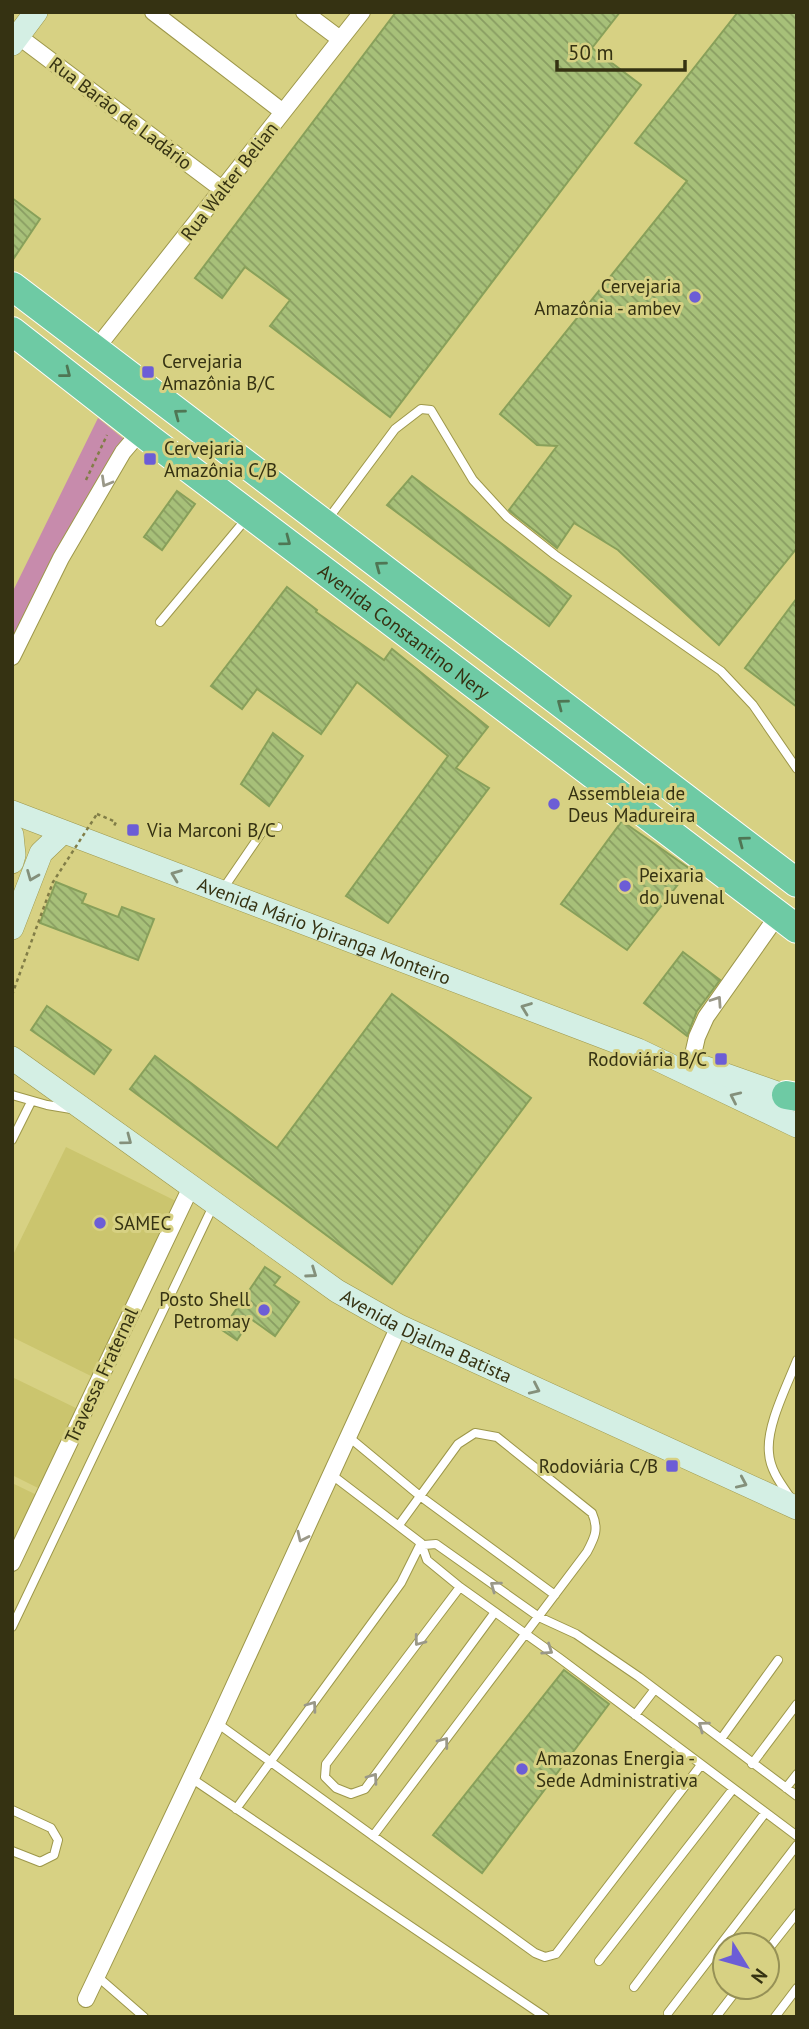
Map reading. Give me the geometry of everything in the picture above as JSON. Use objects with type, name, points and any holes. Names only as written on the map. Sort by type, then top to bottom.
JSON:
[{"type":"highway","name":"Avenida Constantino Nery","points":[[12,286],[797,883]]},
{"type":"highway","name":"Avenida Constantino Nery","points":[[12,331],[150,439],[787,922]]},
{"type":"main road","points":[[15,40],[36,12]]},
{"type":"main road","name":"Avenida Mário Ypiranga Monteiro","points":[[12,812],[690,1069],[793,1097]]},
{"type":"main road","points":[[12,928],[41,853],[63,832]]},
{"type":"main road","points":[[12,835],[12,862]]},
{"type":"main road","name":"Avenida Djalma Batista","points":[[12,1058],[337,1291],[399,1326],[797,1507]]},
{"type":"main road","name":"Avenida Mário Ypiranga Monteiro","points":[[690,1069],[797,1126]]},
{"type":"street","points":[[153,12],[283,112]]},
{"type":"street","points":[[304,12],[340,39]]},
{"type":"street","name":"Rua Walter Belian","points":[[95,350],[362,12]]},
{"type":"street","name":"Rua Barão de Ladário","points":[[15,40],[223,190]]},
{"type":"street","points":[[12,657],[61,558],[123,452],[135,438],[150,439]]},
{"type":"street","points":[[690,1069],[697,1037],[706,1017],[787,922]]},
{"type":"street","name":"Travessa Fraternal","points":[[12,1563],[191,1187]]},
{"type":"street","points":[[86,1999],[350,1438],[399,1326]]},
{"type":"lane","points":[[324,524],[395,429],[421,409],[431,410],[473,480],[508,517],[555,555],[721,671],[753,705],[797,769]]},
{"type":"lane","points":[[160,622],[250,514]]},
{"type":"lane","points":[[221,892],[262,832],[269,827],[278,827]]},
{"type":"lane","name":"Avenida Djalma Batista","points":[[12,1095],[31,1102],[88,1111]]},
{"type":"lane","points":[[12,1140],[31,1102]]},
{"type":"lane","points":[[12,1627],[214,1204]]},
{"type":"lane","points":[[797,1360],[772,1426],[769,1453],[776,1477],[797,1507]]},
{"type":"lane","points":[[373,1836],[587,1552],[596,1536],[597,1525],[592,1513],[497,1437],[475,1433],[458,1444],[398,1525]]},
{"type":"lane","points":[[350,1438],[420,1496],[555,1595]]},
{"type":"lane","points":[[332,1475],[423,1544],[436,1544],[539,1617],[576,1634],[655,1689],[797,1796]]},
{"type":"lane","points":[[423,1544],[427,1560],[460,1587],[797,1836]]},
{"type":"lane","points":[[236,1809],[401,1583],[423,1544]]},
{"type":"lane","points":[[460,1587],[326,1763],[325,1777],[336,1788],[351,1794],[365,1789],[495,1612]]},
{"type":"lane","points":[[721,1739],[778,1660]]},
{"type":"lane","points":[[635,1715],[655,1689]]},
{"type":"lane","points":[[752,1764],[797,1704]]},
{"type":"lane","points":[[217,1723],[535,1953],[545,1957],[556,1954],[701,1765]]},
{"type":"lane","points":[[786,1788],[797,1774]]},
{"type":"lane","points":[[191,1778],[545,2017]]},
{"type":"lane","points":[[599,1961],[733,1788]]},
{"type":"lane","points":[[12,1810],[51,1828],[58,1840],[54,1855],[40,1862],[12,1851]]},
{"type":"lane","points":[[634,1987],[765,1813]]},
{"type":"lane","points":[[668,2013],[797,1846]]},
{"type":"lane","points":[[781,1933],[797,1913]]},
{"type":"lane","points":[[98,1977],[144,2017]]},
{"type":"lane","points":[[775,2017],[797,1988]]},
{"type":"lane","points":[[716,2017],[728,2001]]},
{"type":"path","points":[[12,995],[53,882],[97,814],[116,822]]},
{"type":"shaded area","points":[[98,418],[124,439],[12,645],[12,593]]},
{"type":"shaded area","points":[[66,1147],[180,1203],[95,1378],[12,1337],[12,1257]]},
{"type":"shaded area","points":[[12,1377],[80,1410],[40,1489],[12,1475]]},
{"type":"shaded area","points":[[12,1483],[41,1497],[19,1540],[12,1537]]},
{"type":"building","name":"Cervejaria Amazônia - ambev","points":[[396,12],[620,12],[592,48],[641,85],[390,417],[270,326],[290,300],[245,267],[222,298],[195,278]]},
{"type":"building","name":"Cervejaria Amazônia - ambev","points":[[738,12],[797,12],[797,548],[719,645],[618,550],[574,523],[557,548],[509,510],[557,446],[537,445],[500,414],[687,181],[635,143]]},
{"type":"building","points":[[12,198],[40,219],[12,261]]},
{"type":"building","points":[[412,476],[571,596],[549,626],[387,505]]},
{"type":"building","points":[[177,491],[195,504],[162,550],[144,537]]},
{"type":"building","points":[[287,587],[317,610],[316,612],[384,660],[392,649],[488,727],[456,768],[489,788],[388,923],[346,896],[448,756],[357,682],[321,734],[257,689],[242,709],[211,686]]},
{"type":"building","points":[[797,598],[797,707],[745,668]]},
{"type":"building","points":[[273,733],[303,756],[269,806],[241,784]]},
{"type":"building","name":"Peixaria do Juvenal","points":[[622,821],[690,869],[627,950],[561,904]]},
{"type":"building","points":[[56,882],[86,894],[82,903],[118,917],[122,907],[154,919],[138,960],[40,923]]},
{"type":"building","points":[[683,952],[720,980],[697,1011],[687,1036],[644,1003]]},
{"type":"building","points":[[392,994],[531,1098],[392,1284],[130,1089],[155,1056],[277,1148]]},
{"type":"building","points":[[47,1006],[111,1050],[94,1074],[31,1030]]},
{"type":"building","name":"Posto Shell Petromay","points":[[265,1267],[280,1277],[274,1285],[299,1302],[275,1336],[251,1319],[237,1340],[222,1330]]},
{"type":"building","name":"Amazonas Energia - Sede Administrativa","points":[[564,1670],[609,1704],[482,1873],[433,1835]]},
{"type":"place","name":"Cervejaria Amazônia - ambev","points":[[695,297]]},
{"type":"place","name":"Cervejaria Amazônia B/C","points":[[148,372]]},
{"type":"place","name":"Cervejaria Amazônia C/B","points":[[150,459]]},
{"type":"place","name":"Assembleia de Deus Madureira","points":[[554,804]]},
{"type":"place","name":"Via Marconi B/C","points":[[133,830]]},
{"type":"place","name":"Peixaria do Juvenal","points":[[625,886]]},
{"type":"place","name":"Rodoviária B/C","points":[[721,1059]]},
{"type":"place","name":"SAMEC","points":[[100,1223]]},
{"type":"place","name":"Posto Shell Petromay","points":[[264,1310]]},
{"type":"place","name":"Rodoviária C/B","points":[[672,1466]]},
{"type":"place","name":"Amazonas Energia - Sede Administrativa","points":[[522,1769]]}]
